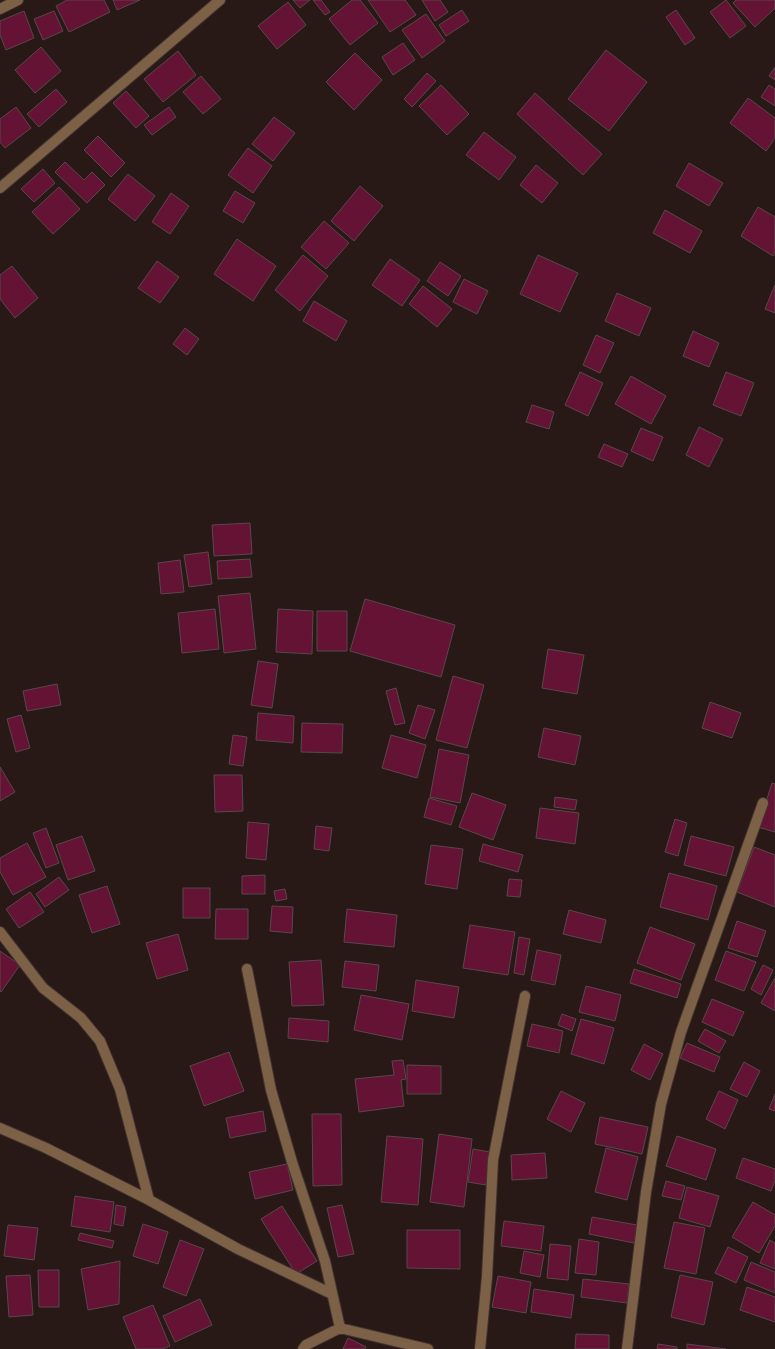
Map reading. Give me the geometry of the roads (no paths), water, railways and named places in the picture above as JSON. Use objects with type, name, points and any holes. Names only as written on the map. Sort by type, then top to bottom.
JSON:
[{"type":"street","points":[[0,9],[18,0]]},
{"type":"street","points":[[0,188],[220,0]]},
{"type":"street","points":[[628,1349],[646,1192],[660,1104],[681,1032],[763,803]]},
{"type":"street","points":[[0,932],[43,988],[81,1018],[100,1041],[120,1089],[149,1200]]},
{"type":"street","points":[[247,969],[271,1090],[292,1162],[325,1261],[340,1328]]},
{"type":"street","points":[[480,1349],[487,1277],[493,1160],[525,996]]},
{"type":"street","points":[[0,1128],[46,1148],[149,1200],[238,1249],[332,1294]]},
{"type":"street","points":[[302,1349],[306,1345],[340,1328],[428,1349]]}]
